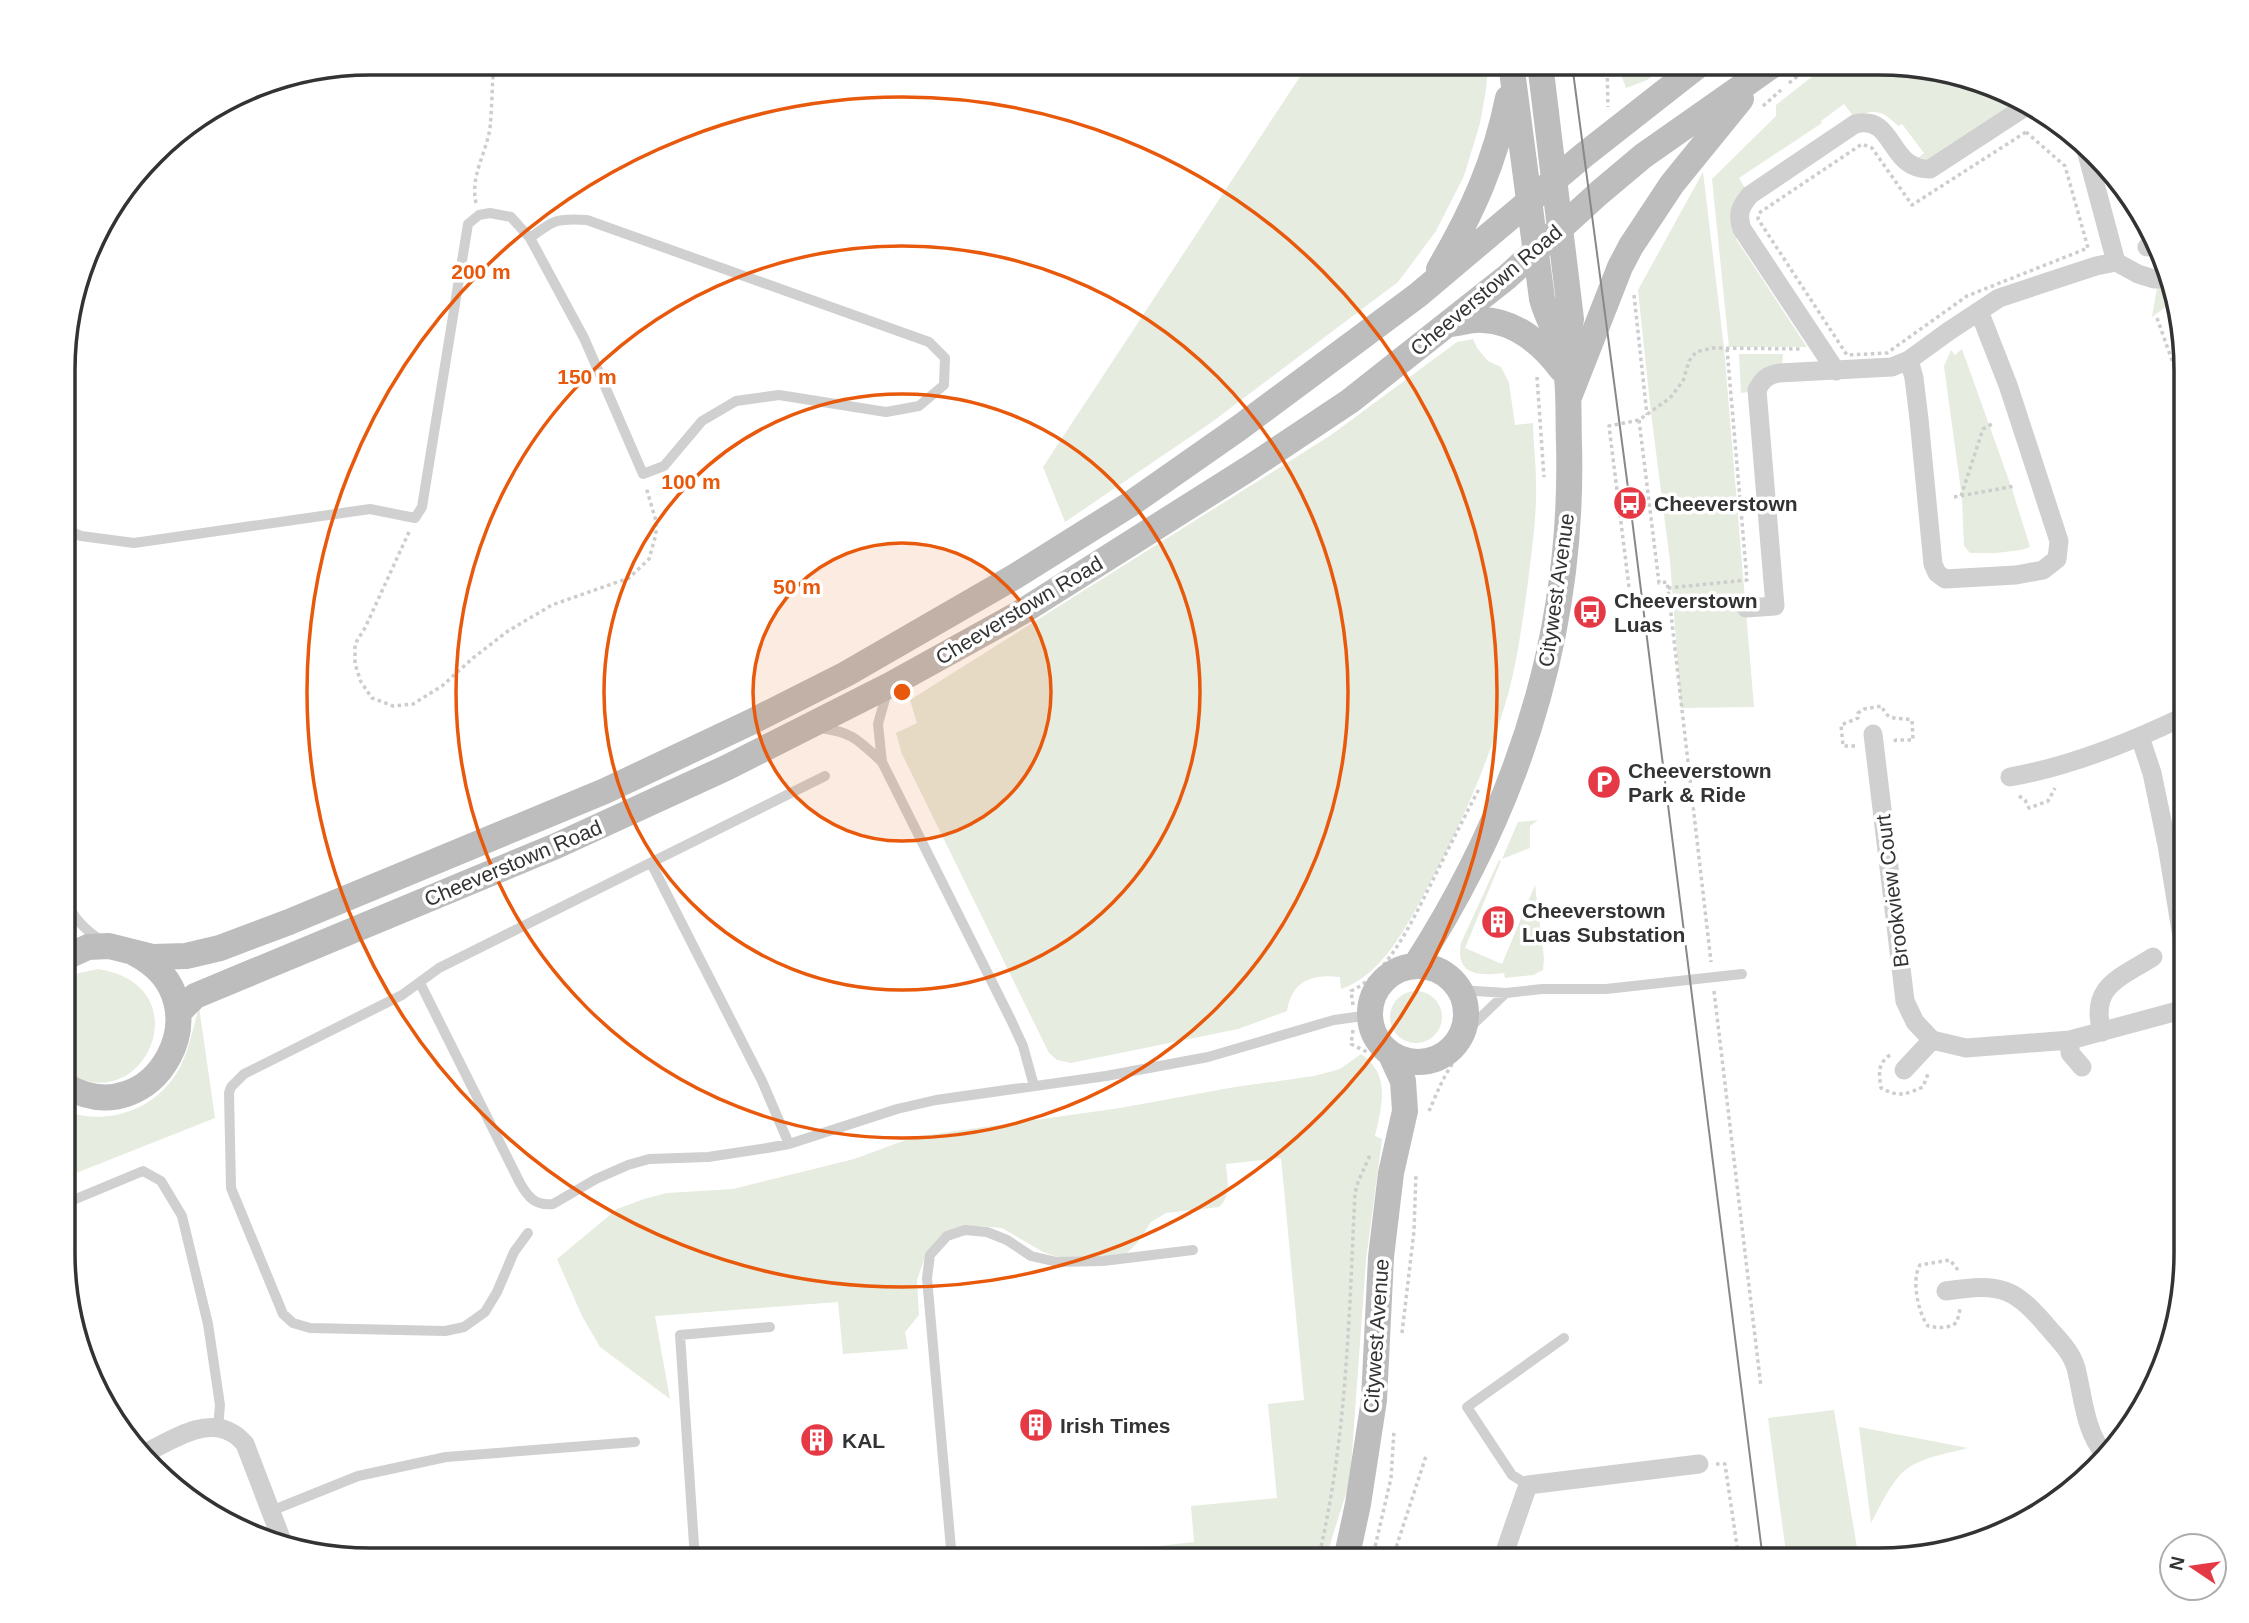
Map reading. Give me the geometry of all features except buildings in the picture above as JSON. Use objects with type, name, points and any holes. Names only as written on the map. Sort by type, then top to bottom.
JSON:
[{"type":"main road","points":[[1429,285],[1462,229],[1483,184],[1497,143],[1510,75]]},
{"type":"main road","name":"Citywest Avenue","points":[[1512,75],[1535,253],[1546,314],[1565,377]]},
{"type":"main road","name":"Citywest Avenue","points":[[1415,966],[1438,929],[1504,799],[1542,688],[1554,634],[1568,510],[1565,377],[1571,319],[1541,75]]},
{"type":"main road","name":"Cheeverstown Road","points":[[75,953],[88,947],[119,948],[153,957],[186,956],[220,948],[605,791],[834,680],[990,591],[1129,505],[1239,428],[1429,285],[1686,75]]},
{"type":"main road","name":"Cheeverstown Road","points":[[179,1012],[195,996],[556,846],[726,768],[890,685],[1020,613],[1350,401],[1535,253],[1643,156],[1759,75]]},
{"type":"main road","points":[[1447,325],[1482,319],[1512,327],[1537,342],[1551,356],[1565,377],[1631,246],[1672,184],[1763,75]]},
{"type":"main road","points":[[1438,929],[1443,961],[1457,985],[1465,1001],[1466,1040],[1432,1061],[1418,1063],[1384,1058],[1380,1044],[1362,1016],[1378,988],[1388,977],[1415,966],[1435,970],[1457,985]]},
{"type":"main road","points":[[75,1092],[103,1098],[128,1093],[151,1081],[168,1062],[178,1037],[179,1012],[173,992],[162,974],[147,960],[119,948]]},
{"type":"main road","name":"Citywest Avenue","points":[[1384,1058],[1403,1081],[1417,1112]]},
{"type":"main road","name":"Citywest Avenue","points":[[1349,1548],[1374,1400],[1381,1257],[1391,1173],[1417,1112],[1432,1061]]},
{"type":"street","points":[[1841,363],[1742,229],[1739,218],[1742,205],[1750,195],[1855,124],[1866,121],[1875,124],[1910,166],[1930,169],[2019,111]]},
{"type":"street","points":[[2090,165],[2116,262]]},
{"type":"street","points":[[1746,608],[1775,606],[1757,390],[1762,381],[1770,375],[1841,363],[1892,367],[1909,360],[1999,298],[2096,265],[2116,262],[2138,274],[2159,279]]},
{"type":"street","points":[[1909,360],[1919,419],[1933,564],[1937,573],[1945,579],[2016,575],[2043,570],[2057,559],[2059,541],[2008,385],[1979,311]]},
{"type":"street","points":[[2012,786],[2032,773],[2140,737],[2174,721]]},
{"type":"street","points":[[2140,737],[2152,773],[2174,881]]},
{"type":"street","name":"Brookview Court","points":[[1874,742],[1905,1001],[1916,1022],[1932,1040]]},
{"type":"street","points":[[2102,1032],[2098,1008],[2104,991],[2112,982],[2153,957]]},
{"type":"street","points":[[1904,1070],[1932,1040],[1966,1048],[2070,1040],[2102,1032],[2174,1004]]},
{"type":"street","points":[[2070,1040],[2070,1053],[2082,1067]]},
{"type":"street","points":[[1954,1297],[1972,1287],[2000,1288],[2009,1291],[2034,1310],[2073,1359],[2093,1434],[2101,1447]]},
{"type":"street","points":[[151,1450],[201,1428],[218,1427],[232,1432],[245,1444],[279,1533]]},
{"type":"street","points":[[1506,1548],[1528,1485],[1699,1464]]},
{"type":"lane","points":[[75,534],[134,542],[370,509],[415,518],[422,508],[468,224],[479,215],[490,213],[511,217],[530,238],[584,338],[643,474],[664,466],[702,421],[736,401],[779,396],[886,412],[919,406],[944,385],[945,358],[929,342],[587,220],[552,221],[530,238]]},
{"type":"lane","points":[[890,685],[878,724],[882,762],[1011,1020],[1023,1046],[1034,1086]]},
{"type":"lane","points":[[808,727],[842,731],[858,740],[882,762]]},
{"type":"lane","points":[[528,1233],[514,1252],[497,1292],[485,1312],[464,1327],[445,1331],[310,1328],[293,1323],[284,1314],[231,1188],[231,1087],[244,1074],[402,995],[439,968],[825,776]]},
{"type":"lane","points":[[651,863],[762,1081],[789,1143]]},
{"type":"lane","points":[[75,917],[89,933],[119,948]]},
{"type":"lane","points":[[1457,985],[1506,993],[1540,989],[1606,989],[1742,974]]},
{"type":"lane","points":[[420,983],[520,1183],[533,1201],[546,1205],[553,1204],[596,1179],[649,1159],[720,1155],[789,1143],[936,1100],[1106,1076],[1208,1057],[1334,1020],[1362,1016]]},
{"type":"lane","points":[[1466,1040],[1506,993]]},
{"type":"lane","points":[[75,1199],[143,1171],[160,1181],[181,1216],[194,1262],[214,1359],[220,1405],[218,1427]]},
{"type":"lane","points":[[951,1548],[927,1278],[930,1255],[947,1236],[965,1230],[987,1232],[1007,1240],[1031,1256],[1057,1262],[1102,1261],[1193,1250]]},
{"type":"lane","points":[[694,1548],[680,1335],[770,1327]]},
{"type":"lane","points":[[1528,1485],[1512,1475],[1467,1406],[1564,1338]]},
{"type":"lane","points":[[271,1511],[358,1476],[446,1457],[635,1442]]},
{"type":"path","points":[[479,215],[474,191],[478,167],[490,131],[493,75]]},
{"type":"path","points":[[1607,75],[1608,117]]},
{"type":"path","points":[[2026,132],[2065,166],[2088,247],[1967,296],[1887,353],[1841,363],[1758,219],[1762,210],[1862,144],[1872,148],[1912,205],[2026,132]]},
{"type":"path","points":[[1633,286],[1647,415]]},
{"type":"path","points":[[2157,318],[2174,365]]},
{"type":"path","points":[[1629,587],[1609,426],[1639,420],[1675,393],[1683,381],[1692,355],[1700,350],[1801,348]]},
{"type":"path","points":[[1668,588],[1747,580],[1727,349]]},
{"type":"path","points":[[1536,375],[1539,385],[1544,482]]},
{"type":"path","points":[[1639,420],[1659,583]]},
{"type":"path","points":[[1961,496],[1983,429],[1992,424]]},
{"type":"path","points":[[415,518],[365,628],[355,644],[355,664],[361,682],[372,698],[393,706],[413,704],[442,686],[508,631],[552,605],[629,578],[649,559],[656,534],[656,521],[643,474]]},
{"type":"path","points":[[1954,497],[2015,486]]},
{"type":"path","points":[[1882,706],[1889,718],[1912,720],[1913,740],[1874,742],[1843,746],[1841,725],[1858,718],[1858,713],[1864,709],[1882,706]]},
{"type":"path","points":[[1384,1058],[1351,1044],[1362,1016],[1351,991],[1364,985],[1392,953],[1408,929],[1482,783]]},
{"type":"path","points":[[2012,786],[2029,808],[2048,801],[2057,786]]},
{"type":"path","points":[[1417,1112],[1442,1084],[1466,1040]]},
{"type":"path","points":[[1892,1054],[1882,1062],[1879,1073],[1881,1088],[1907,1096],[1923,1087],[1929,1072]]},
{"type":"path","points":[[1320,1548],[1343,1412],[1355,1193],[1357,1182],[1373,1149]]},
{"type":"path","points":[[1401,1345],[1414,1231],[1416,1171]]},
{"type":"path","points":[[1954,1297],[1956,1324],[1938,1328],[1928,1326],[1923,1319],[1915,1276],[1920,1265],[1941,1260],[1952,1261],[1964,1272]]},
{"type":"path","points":[[1375,1548],[1391,1478],[1395,1425]]},
{"type":"path","points":[[1396,1548],[1426,1456]]},
{"type":"path","points":[[1699,1464],[1725,1464],[1737,1548]]},
{"type":"shaded area","points":[[1301,75],[1487,75],[1480,123],[1464,176],[1436,231],[1398,282],[1212,422],[1065,522],[1043,467]]},
{"type":"shaded area","points":[[1621,75],[1653,75],[1647,80],[1626,88]]},
{"type":"shaded area","points":[[1814,75],[1879,75],[1918,78],[1955,85],[2014,108],[1935,160],[1918,158],[1924,153],[1902,124],[1898,126],[1878,113],[1854,117],[1844,104],[1821,121],[1822,123],[1739,178],[1747,192],[1742,235],[1736,239],[1807,347],[1729,347],[1712,179],[1776,116],[1776,105]]},
{"type":"shaded area","points":[[1703,172],[1724,348],[1754,707],[1681,708],[1670,561],[1638,290]]},
{"type":"shaded area","points":[[2159,277],[2167,306],[2152,317]]},
{"type":"shaded area","points":[[1473,339],[1488,361],[1501,367],[1509,383],[1515,425],[1533,423],[1536,494],[1533,545],[1518,651],[1501,717],[1462,819],[1409,921],[1380,962],[1355,983],[1341,989],[1340,977],[1321,977],[1305,981],[1294,992],[1287,1011],[1238,1029],[1071,1063],[1057,1060],[1049,1053],[902,754],[896,733],[917,723],[910,700],[1331,435],[1457,342]]},
{"type":"shaded area","points":[[1962,349],[2030,547],[2021,550],[1970,553],[1964,546],[1962,498],[1944,366],[1951,350],[1955,355]]},
{"type":"shaded area","points":[[1739,354],[1783,354],[1782,366],[1755,391],[1741,393]]},
{"type":"shaded area","points":[[1538,820],[1530,826],[1530,848],[1502,859],[1518,822]]},
{"type":"shaded area","points":[[1499,860],[1501,861],[1465,948],[1502,964],[1535,885],[1544,958],[1543,970],[1533,975],[1505,978],[1504,973],[1478,974],[1465,968],[1462,962],[1461,943]]},
{"type":"shaded area","points":[[98,969],[130,980],[149,999],[155,1022],[151,1046],[138,1066],[118,1079],[94,1082],[75,1075],[75,975]]},
{"type":"shaded area","points":[[1416,991],[1426,993],[1434,999],[1440,1007],[1440,1027],[1434,1035],[1426,1041],[1416,1043],[1406,1041],[1398,1035],[1392,1027],[1390,1017],[1392,1007],[1398,999],[1406,993]]},
{"type":"shaded area","points":[[199,1007],[215,1118],[75,1173],[75,1113],[98,1117],[114,1115],[145,1104],[170,1083],[188,1047]]},
{"type":"shaded area","points":[[1361,1054],[1377,1071],[1382,1102],[1375,1136],[1382,1139],[1366,1260],[1350,1481],[1329,1548],[1141,1548],[1194,1542],[1191,1506],[1277,1498],[1268,1404],[1304,1400],[1281,1158],[1226,1164],[1227,1192],[1219,1207],[1166,1213],[1151,1222],[1126,1254],[1107,1258],[1064,1259],[1043,1252],[1002,1228],[980,1226],[947,1231],[935,1242],[924,1260],[917,1280],[919,1315],[905,1332],[908,1349],[843,1354],[838,1302],[655,1316],[670,1399],[600,1347],[582,1316],[557,1259],[617,1209],[667,1193],[733,1189],[854,1159],[914,1137],[1120,1108],[1314,1076],[1340,1069]]},
{"type":"shaded area","points":[[1834,1410],[1857,1548],[1785,1548],[1768,1418]]},
{"type":"shaded area","points":[[1859,1427],[1968,1448],[1932,1457],[1907,1469],[1892,1486],[1871,1523]]},
{"type":"tram line","points":[[1573,75],[1761,1548]]},
{"type":"place","name":"Cheeverstown","points":[[1630,503]]},
{"type":"place","name":"Cheeverstown Luas","points":[[1590,612]]},
{"type":"place","name":"Cheeverstown Park & Ride","points":[[1604,782]]},
{"type":"place","name":"Cheeverstown Luas Substation","points":[[1498,922]]},
{"type":"place","name":"Irish Times","points":[[1036,1425]]},
{"type":"place","name":"KAL","points":[[817,1440]]}]
